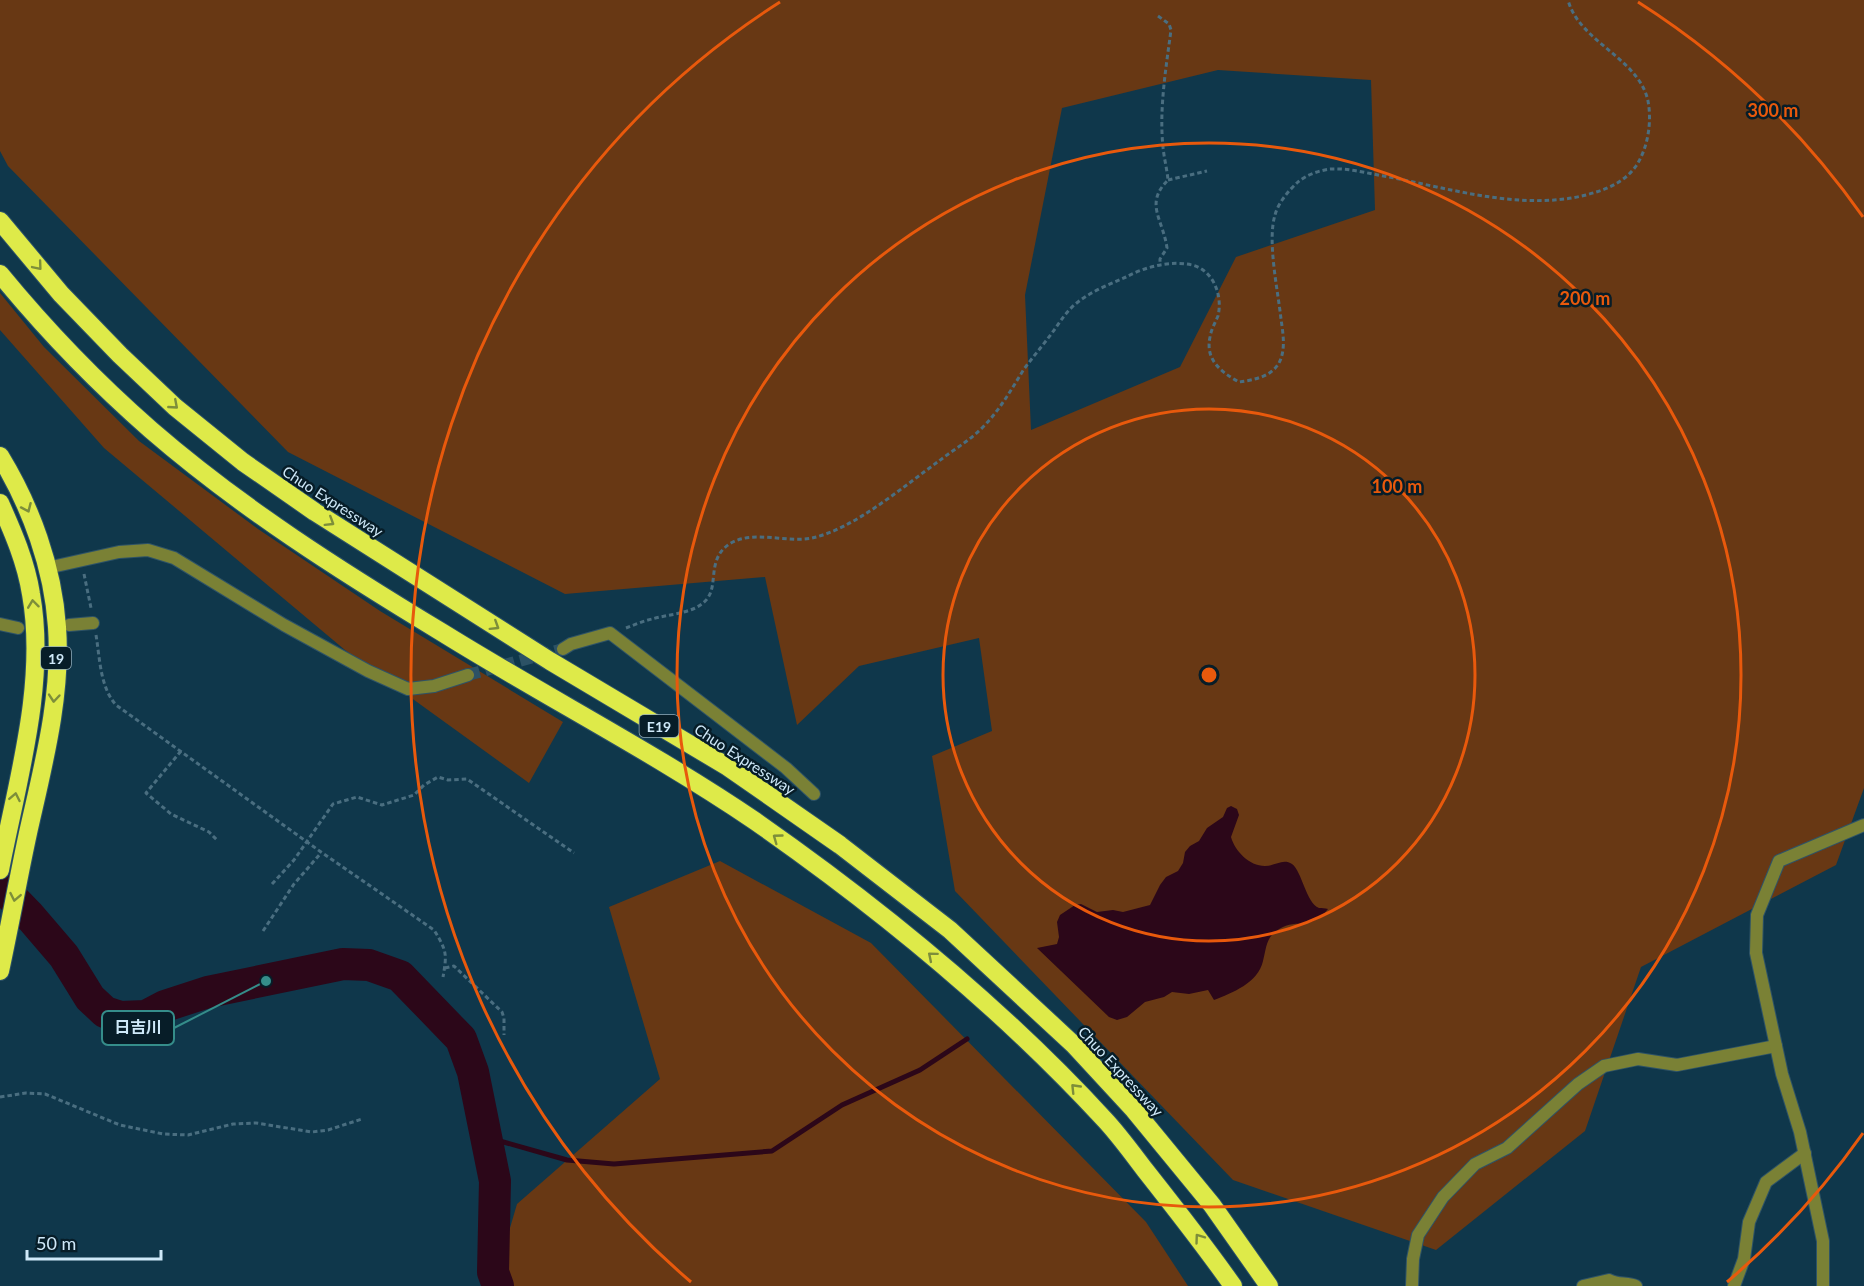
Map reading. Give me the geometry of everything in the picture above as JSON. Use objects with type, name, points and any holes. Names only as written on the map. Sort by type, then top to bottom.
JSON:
[{"type":"highway","name":"Chuo Expressway","points":[[0,221],[61,294],[120,356],[175,406],[243,462],[315,512],[531,649],[728,767],[840,845],[950,930],[1074,1045],[1134,1110],[1212,1205],[1269,1286]]},
{"type":"highway","name":"E19","points":[[0,274],[36,317],[96,379],[152,431],[220,486],[295,540],[444,634],[753,820],[880,913],[978,994],[1046,1058],[1108,1123],[1193,1230],[1233,1286]]},
{"type":"highway","name":"19","points":[[0,456],[29,513],[43,551],[57,627],[53,707],[0,971]]},
{"type":"highway","name":"19","points":[[1,507],[25,565],[36,631],[31,706],[2,862]]},
{"type":"street","points":[[47,568],[119,552],[148,550],[174,558],[284,625],[368,671],[408,689],[434,686],[468,675]]},
{"type":"street","points":[[69,626],[93,622]]},
{"type":"street","points":[[0,624],[18,628]]},
{"type":"street","points":[[563,649],[571,644],[610,633],[786,768],[814,794]]},
{"type":"street","points":[[1823,1286],[1824,1241],[1805,1153],[1782,1074],[1756,953],[1757,915],[1779,861],[1864,825]]},
{"type":"street","points":[[1413,1286],[1413,1259],[1418,1235],[1443,1197],[1475,1164],[1507,1148],[1578,1084],[1604,1066],[1638,1059],[1677,1065],[1776,1046]]},
{"type":"street","points":[[1734,1286],[1744,1259],[1749,1222],[1766,1182],[1805,1153]]},
{"type":"street","points":[[1583,1286],[1609,1280],[1613,1283],[1636,1286]]},
{"type":"path","points":[[610,633],[688,610],[706,601],[710,593],[716,560],[722,550],[731,543],[753,538],[812,538],[841,527],[887,500],[981,429],[1009,396],[1024,370],[1078,302],[1134,273],[1160,264],[1190,264],[1206,272],[1214,281],[1219,306],[1210,336],[1209,347],[1212,361],[1218,368],[1239,382],[1266,375],[1278,365],[1282,353],[1283,335],[1273,249],[1275,215],[1286,194],[1298,181],[1321,170],[1344,169],[1475,194],[1521,200],[1572,198],[1612,186],[1632,171],[1646,147],[1650,117],[1646,92],[1628,68],[1585,28],[1568,0]]},
{"type":"path","points":[[1158,16],[1169,24],[1170,30],[1162,126],[1168,180]]},
{"type":"path","points":[[1160,264],[1160,258],[1167,248],[1155,197],[1168,180],[1207,171]]},
{"type":"path","points":[[82,560],[104,686],[108,696],[116,705],[306,842],[434,930],[443,944],[447,957],[443,977]]},
{"type":"path","points":[[181,751],[146,793],[171,814],[209,832],[217,840]]},
{"type":"path","points":[[272,884],[294,860],[333,804],[357,797],[382,805],[414,795],[424,785],[438,777],[448,780],[467,779],[574,853]]},
{"type":"path","points":[[263,931],[294,884],[321,852]]},
{"type":"path","points":[[445,968],[454,966],[502,1012],[504,1035]]},
{"type":"path","points":[[0,1097],[26,1093],[45,1094],[120,1125],[163,1134],[188,1135],[233,1124],[256,1123],[312,1132],[328,1130],[362,1119]]},
{"type":"shaded area","points":[[0,0],[1864,0],[1864,788],[1836,865],[1641,967],[1585,1131],[1436,1250],[1233,1180],[955,891],[932,756],[992,731],[979,638],[859,666],[797,725],[765,577],[565,594],[288,452],[8,166],[0,151]],"holes":[[[1218,70],[1371,80],[1375,210],[1236,257],[1180,367],[1031,430],[1025,295],[1062,108]]]},
{"type":"shaded area","points":[[0,293],[44,347],[139,441],[258,529],[380,611],[563,722],[529,783],[345,650],[104,448],[0,330]]},
{"type":"shaded area","points":[[1231,806],[1237,809],[1239,815],[1231,837],[1239,852],[1248,861],[1259,865],[1269,866],[1289,862],[1299,873],[1307,894],[1315,905],[1328,909],[1314,921],[1289,925],[1275,932],[1268,941],[1263,961],[1256,975],[1236,990],[1214,1000],[1208,990],[1189,994],[1172,992],[1164,997],[1145,1002],[1127,1017],[1117,1020],[1109,1017],[1037,948],[1057,944],[1059,937],[1057,922],[1060,915],[1075,905],[1081,904],[1097,912],[1113,910],[1123,912],[1150,905],[1166,877],[1178,871],[1183,863],[1185,852],[1199,841],[1207,828],[1223,817],[1227,808]]},
{"type":"shaded area","points":[[720,861],[871,943],[1146,1222],[1188,1286],[493,1286],[517,1204],[660,1079],[609,907]]},
{"type":"waterway","points":[[0,885],[64,956],[90,998],[105,1012],[120,1017],[146,1016],[165,1006],[208,992],[343,964],[369,965],[400,976],[461,1039],[473,1072],[495,1181],[493,1272],[498,1286]]},
{"type":"waterway","points":[[486,1137],[567,1160],[614,1164],[772,1151],[842,1105],[920,1070],[967,1039]]},
{"type":"tunnel","points":[[468,675],[563,649]]},
{"type":"place","name":"日吉川","points":[[266,981]]}]
